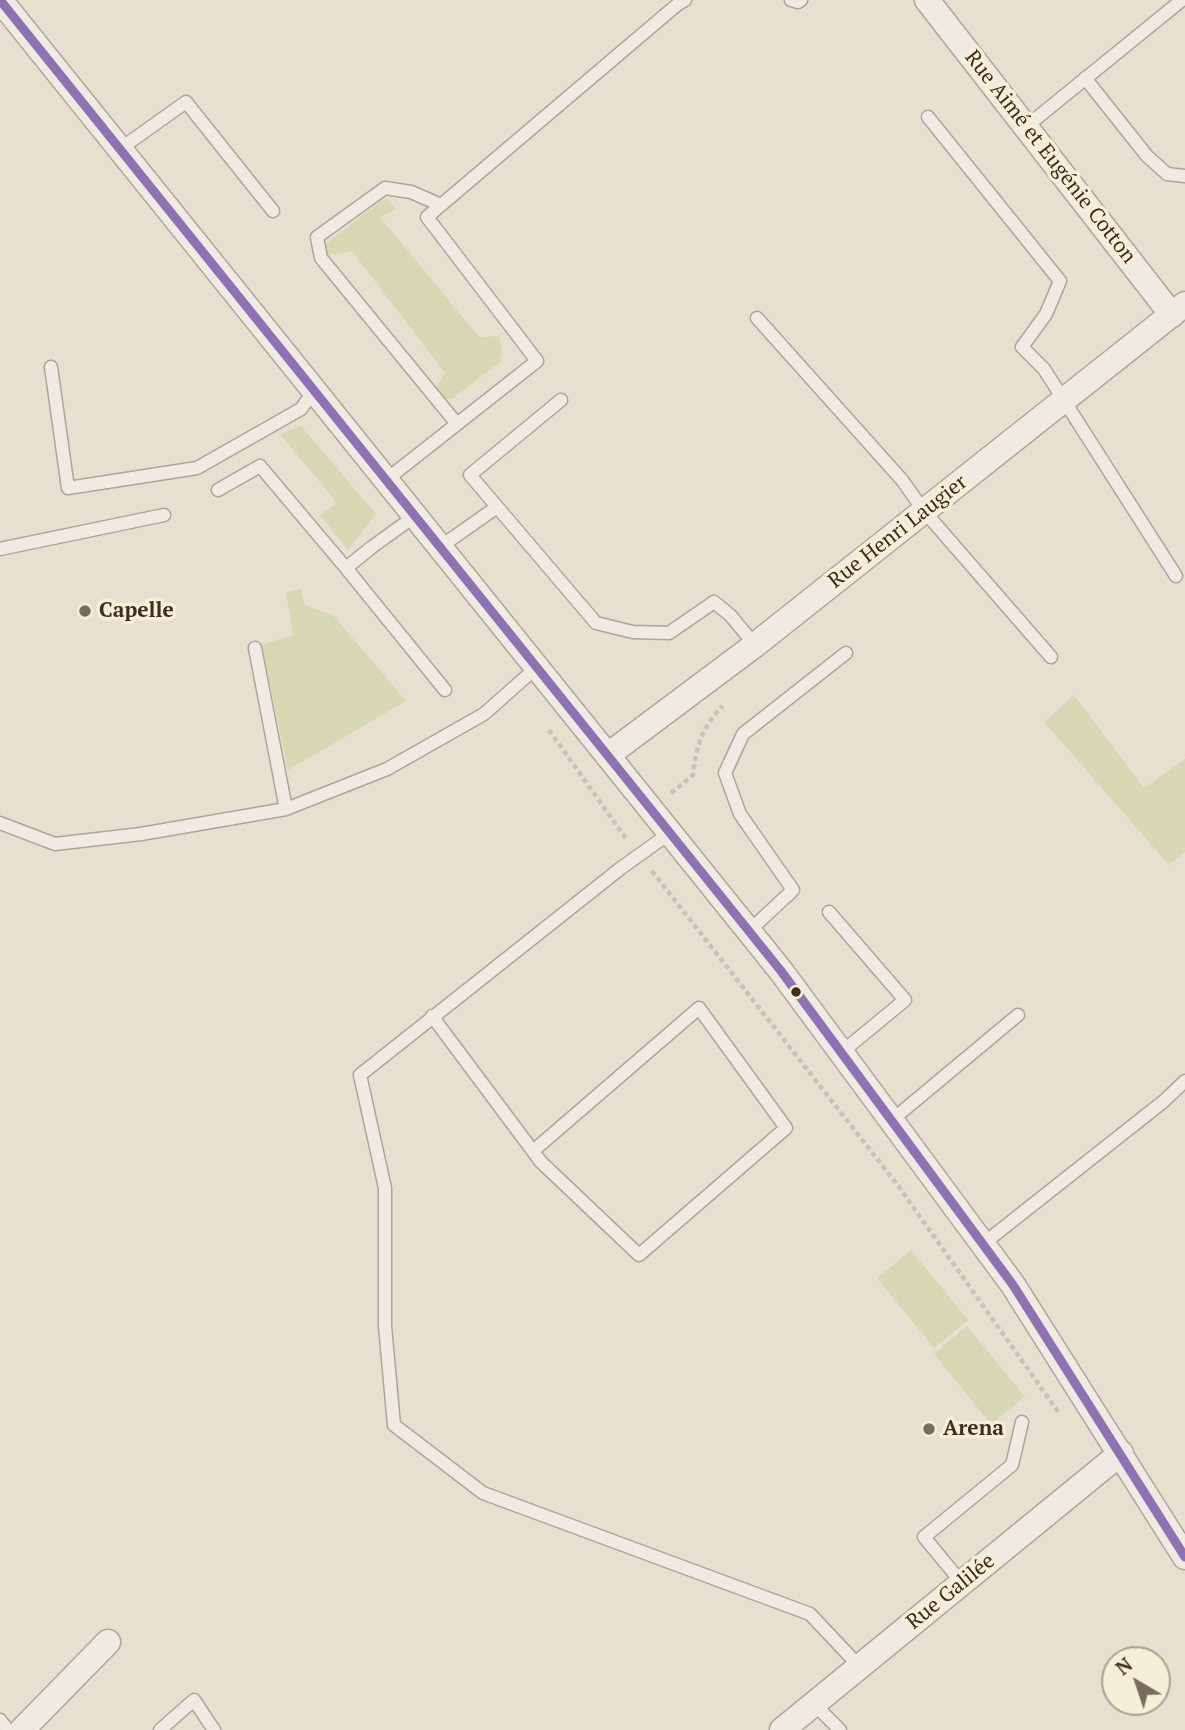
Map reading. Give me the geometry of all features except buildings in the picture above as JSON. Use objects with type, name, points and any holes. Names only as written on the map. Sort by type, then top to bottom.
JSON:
[{"type":"street","points":[[0,0],[749,931],[842,1052],[1013,1285],[1185,1557]]},
{"type":"street","name":"Rue Aimé et Eugénie Cotton","points":[[927,0],[1027,126],[1179,309]]},
{"type":"street","name":"Rue Henri Laugier","points":[[608,755],[755,645],[1179,309]]},
{"type":"street","name":"Rue Galilée","points":[[782,1730],[1121,1453]]},
{"type":"street","points":[[22,1730],[108,1642]]},
{"type":"lane","points":[[386,480],[537,361],[427,218],[685,0]]},
{"type":"lane","points":[[792,0],[801,0]]},
{"type":"lane","points":[[1027,126],[1181,0]]},
{"type":"lane","points":[[1085,78],[1147,156],[1167,174],[1185,176]]},
{"type":"lane","points":[[120,149],[186,102],[273,211]]},
{"type":"lane","points":[[928,117],[1060,281],[1046,314],[1022,347],[1044,369],[1176,576]]},
{"type":"lane","points":[[441,205],[411,192],[386,188],[317,237],[321,258],[457,424]]},
{"type":"lane","points":[[757,318],[902,480],[924,511],[1051,657]]},
{"type":"lane","points":[[51,367],[68,488],[197,468],[301,409],[314,391]]},
{"type":"lane","points":[[561,400],[470,475],[596,623],[633,632],[669,633],[714,601],[730,615],[755,645]]},
{"type":"lane","points":[[218,490],[260,466],[444,690]]},
{"type":"lane","points":[[440,547],[497,507]]},
{"type":"lane","points":[[0,549],[164,515]]},
{"type":"lane","points":[[346,568],[415,516]]},
{"type":"lane","points":[[255,648],[286,809]]},
{"type":"lane","points":[[749,931],[793,890],[740,814],[724,773],[743,734],[846,653]]},
{"type":"lane","points":[[0,823],[55,844],[141,834],[286,809],[399,762],[484,714],[537,667]]},
{"type":"lane","points":[[670,833],[432,1016],[360,1075],[385,1188],[385,1326],[394,1425],[483,1493],[810,1614],[860,1667]]},
{"type":"lane","points":[[829,912],[905,1000],[842,1052]]},
{"type":"lane","points":[[432,1016],[541,1162],[639,1255],[786,1128],[699,1008],[533,1151]]},
{"type":"lane","points":[[892,1120],[1018,1015]]},
{"type":"lane","points":[[984,1244],[1153,1110],[1185,1081]]},
{"type":"lane","points":[[962,1583],[924,1537],[1012,1465],[1022,1422]]},
{"type":"lane","points":[[160,1730],[194,1700],[214,1730]]},
{"type":"lane","points":[[814,1704],[841,1730]]},
{"type":"lane","points":[[0,1720],[8,1730]]},
{"type":"path","points":[[622,835],[693,775],[696,748],[705,727],[731,699]]},
{"type":"path","points":[[548,728],[622,835],[900,1187],[1060,1414]]},
{"type":"green space","points":[[387,199],[396,209],[380,217],[479,337],[499,336],[502,352],[500,362],[452,399],[444,399],[436,388],[445,373],[352,251],[327,256],[326,244],[378,203]]},
{"type":"green space","points":[[301,426],[376,514],[348,550],[320,515],[337,503],[280,434]]},
{"type":"green space","points":[[301,589],[305,605],[333,615],[406,701],[288,770],[262,645],[293,635],[286,593]]},
{"type":"green space","points":[[1074,695],[1144,788],[1185,759],[1185,852],[1169,865],[1044,722]]},
{"type":"green space","points":[[911,1250],[968,1320],[934,1348],[877,1278]]},
{"type":"green space","points":[[967,1326],[1025,1397],[991,1424],[934,1354]]},
{"type":"transit line","points":[[0,0],[781,971],[1013,1285],[1185,1557]]},
{"type":"place","name":"Capelle","points":[[85,611]]},
{"type":"place","name":"Arena","points":[[929,1429]]}]
